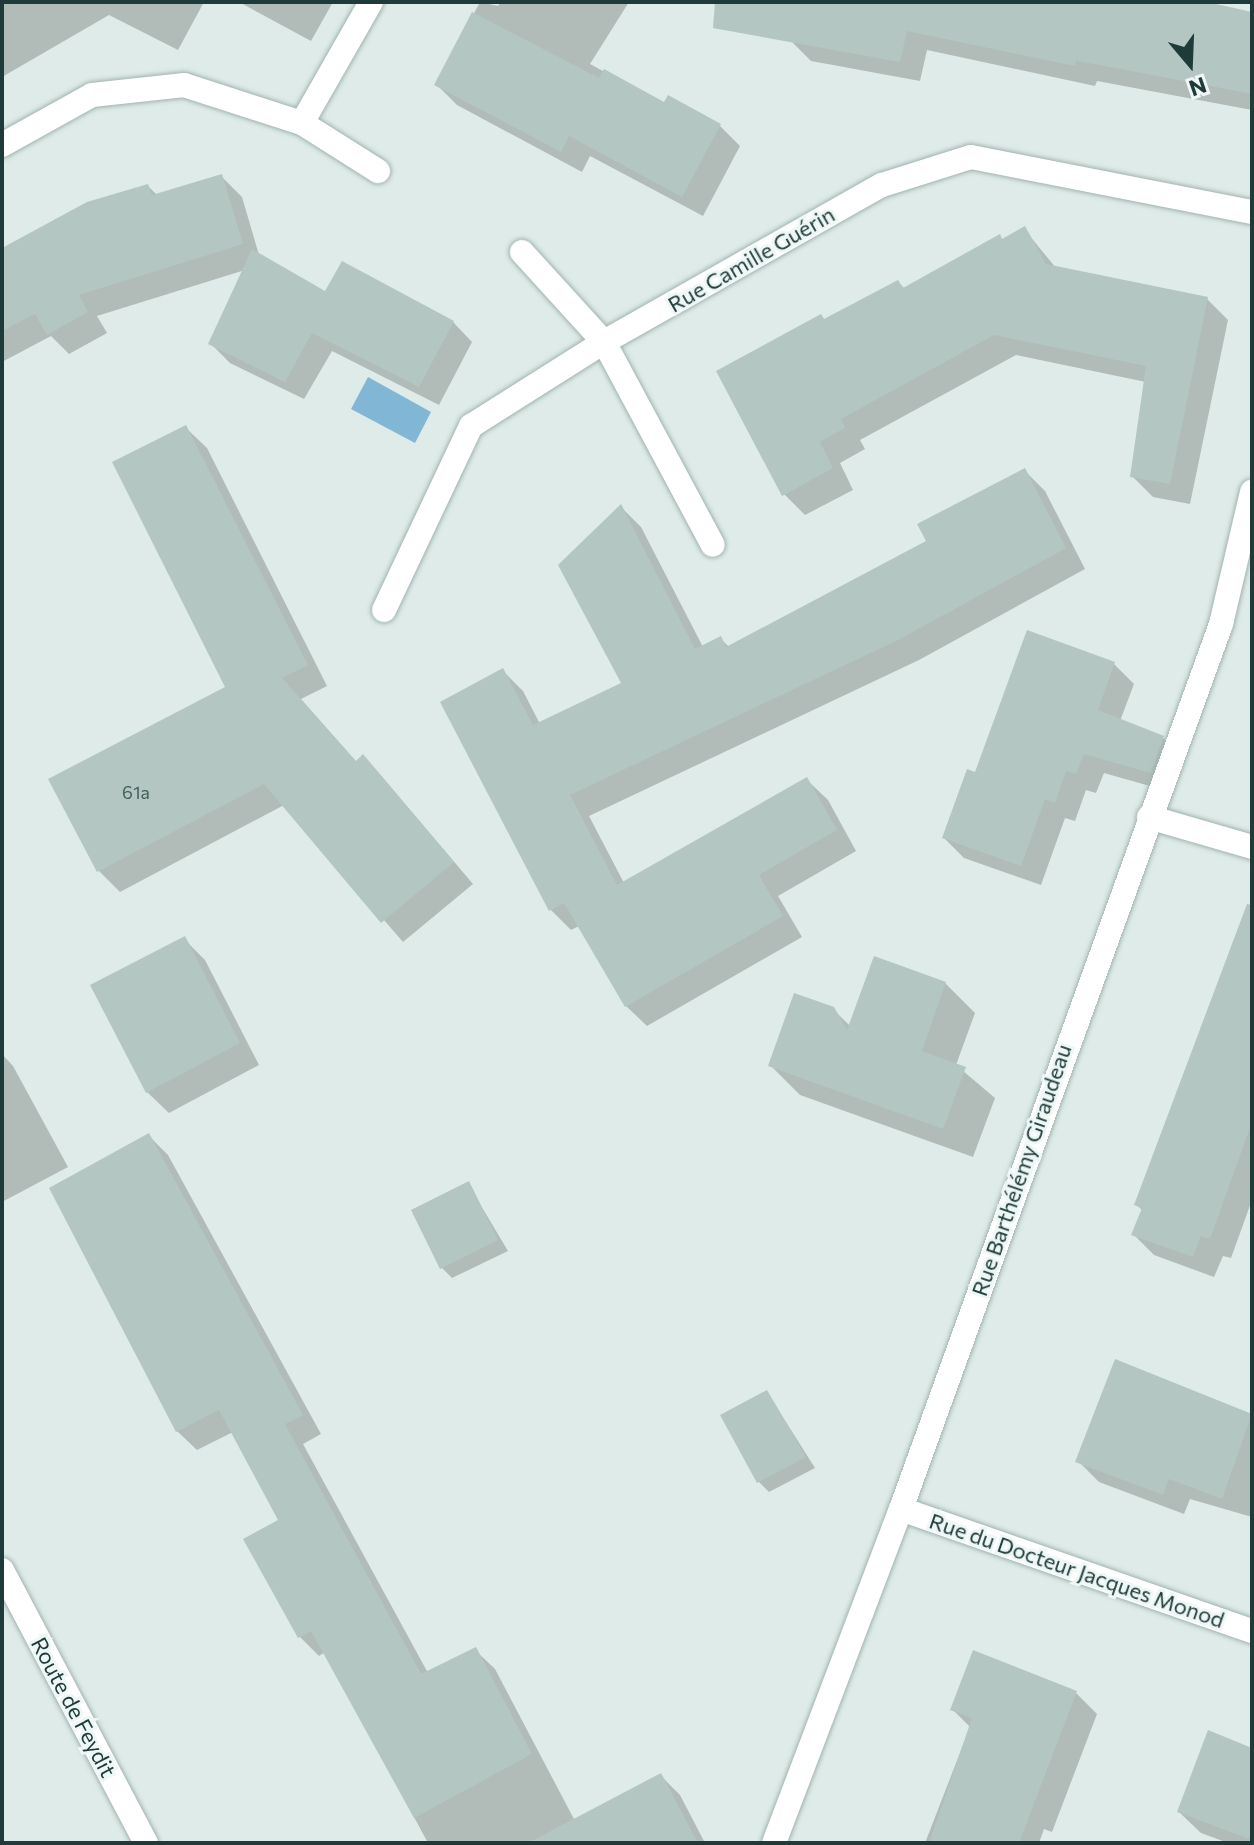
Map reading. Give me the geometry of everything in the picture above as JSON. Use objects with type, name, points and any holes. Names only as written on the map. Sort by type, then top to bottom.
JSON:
[{"type":"street","points":[[302,123],[371,2]]},
{"type":"street","points":[[2,145],[92,95],[184,85],[302,123],[378,171]]},
{"type":"street","name":"Rue Camille Guérin","points":[[384,610],[471,426],[604,342],[882,185],[971,157],[1252,212]]},
{"type":"street","points":[[522,252],[604,342],[713,545]]},
{"type":"street","name":"Rue Barthélémy Giraudeau","points":[[774,1843],[901,1509],[1221,624],[1252,492]]},
{"type":"street","points":[[1149,817],[1252,847]]},
{"type":"street","name":"Rue du Docteur Jacques Monod","points":[[901,1509],[1252,1631]]},
{"type":"street","name":"Route de Feydit","points":[[2,1570],[146,1843]]},
{"type":"water","points":[[368,377],[431,412],[415,443],[351,409]]},
{"type":"building","points":[[715,2],[1207,2],[1252,12],[1252,94],[1076,61],[1075,66],[907,31],[900,62],[713,28]]},
{"type":"building","points":[[472,12],[599,78],[604,69],[664,102],[668,95],[721,124],[682,197],[569,136],[561,152],[434,85]]},
{"type":"building","points":[[222,174],[243,244],[79,295],[88,312],[47,335],[35,314],[2,331],[2,248],[87,202],[148,184],[152,195]]},
{"type":"building","points":[[1025,226],[1046,264],[1208,297],[1170,484],[1130,477],[1146,366],[994,335],[841,419],[845,428],[820,442],[833,468],[782,496],[716,371],[821,314],[824,319],[898,280],[903,288],[1000,234],[1002,239]]},
{"type":"building","points":[[252,249],[325,291],[342,261],[454,321],[419,387],[312,333],[285,382],[208,344]]},
{"type":"building","points":[[186,425],[308,665],[282,678],[356,761],[363,754],[454,862],[381,923],[264,784],[97,872],[48,779],[225,687],[112,462]]},
{"type":"building","points":[[1025,468],[1066,548],[898,640],[570,795],[617,885],[807,777],[837,830],[759,875],[783,916],[625,1007],[564,903],[549,911],[440,702],[503,668],[533,725],[621,683],[558,565],[621,504],[695,649],[721,636],[726,647],[926,541],[917,524]]},
{"type":"building","points":[[1027,630],[1115,662],[1098,710],[1164,736],[1151,773],[1084,754],[1076,774],[1066,771],[1055,803],[1045,799],[1021,866],[942,838],[967,769],[975,772]]},
{"type":"building","points":[[1247,904],[1252,905],[1252,1122],[1210,1239],[1201,1236],[1193,1257],[1131,1235],[1142,1208],[1134,1205]]},
{"type":"building","points":[[185,936],[240,1043],[146,1093],[90,985]]},
{"type":"building","points":[[874,956],[946,982],[922,1051],[966,1067],[943,1129],[768,1066],[794,993],[834,1007],[847,1030]]},
{"type":"building","points":[[149,1133],[303,1415],[285,1424],[421,1674],[476,1647],[532,1754],[414,1818],[311,1631],[298,1638],[243,1539],[278,1520],[219,1410],[176,1432],[49,1188]]},
{"type":"building","points":[[469,1181],[498,1240],[440,1269],[411,1210]]},
{"type":"building","points":[[1115,1359],[1252,1414],[1222,1499],[1169,1479],[1163,1495],[1075,1462]]},
{"type":"building","points":[[767,1390],[806,1457],[757,1483],[720,1415]]},
{"type":"building","points":[[973,1650],[1077,1691],[1019,1843],[929,1843],[972,1718],[950,1710]]},
{"type":"building","points":[[1208,1730],[1252,1748],[1252,1840],[1177,1812]]},
{"type":"building","points":[[661,1773],[698,1843],[528,1843]]}]
